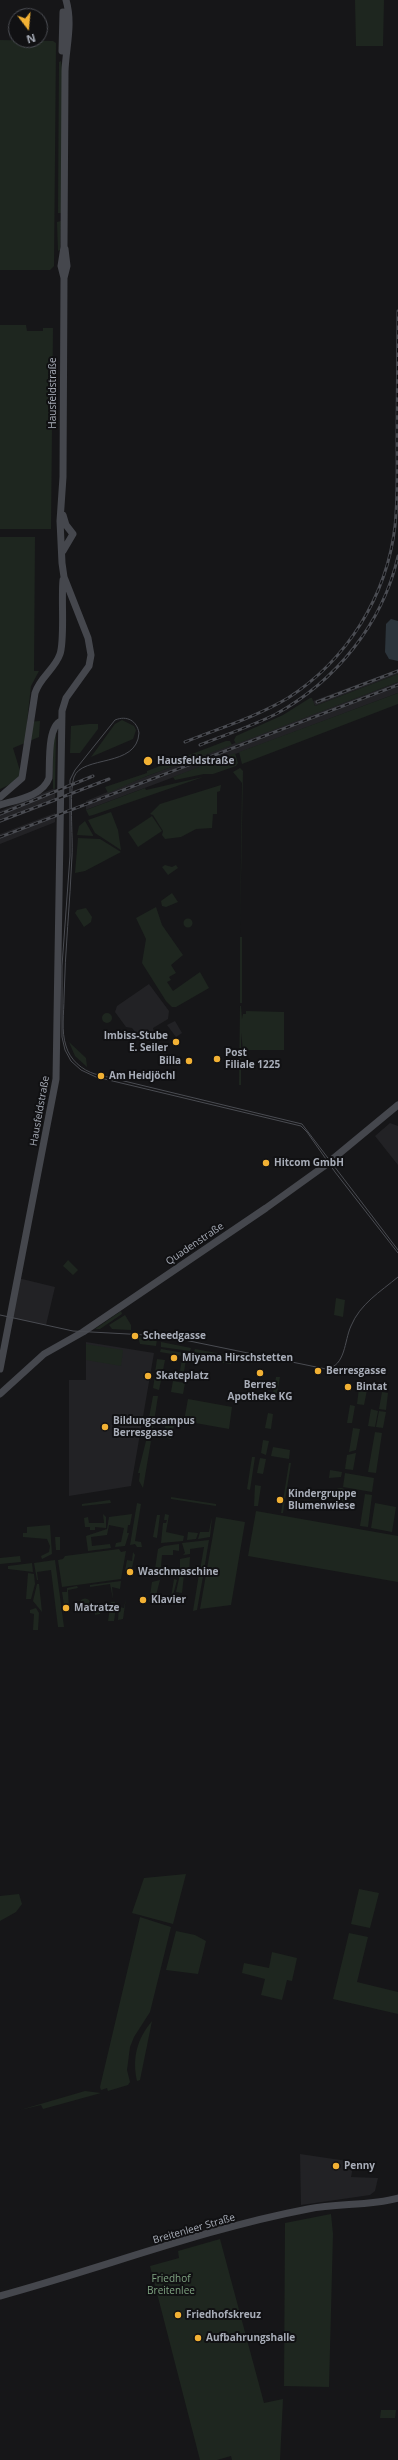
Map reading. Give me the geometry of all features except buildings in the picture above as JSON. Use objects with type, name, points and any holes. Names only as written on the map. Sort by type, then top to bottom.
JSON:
[{"type":"street","name":"Hausfeldstraße","points":[[0,1369],[56,1079],[62,721],[66,698],[86,671],[92,655],[88,638],[64,578],[62,555],[65,534],[61,508],[64,278],[61,266],[64,247],[66,0]]},
{"type":"street","points":[[0,798],[22,778],[35,692],[40,681],[55,665],[61,652],[64,578]]},
{"type":"street","points":[[0,805],[40,790],[46,785],[49,778],[52,733],[56,724],[62,721]]},
{"type":"street","name":"Quadenstraße","points":[[0,1394],[44,1354],[83,1332],[266,1208],[322,1167],[398,1105]]},
{"type":"street","name":"Breitenleer Straße","points":[[0,2296],[191,2239],[309,2209],[385,2201],[398,2198]]},
{"type":"shaded area","points":[[391,619],[398,621],[398,661],[389,659],[385,652],[386,624]]},
{"type":"shaded area","points":[[398,669],[398,674],[315,706],[313,701]]},
{"type":"shaded area","points":[[398,682],[398,693],[86,810],[86,801],[139,779]]},
{"type":"shaded area","points":[[55,788],[55,802],[0,823],[0,811]]},
{"type":"shaded area","points":[[55,813],[55,822],[0,844],[0,834]]},
{"type":"shaded area","points":[[149,984],[169,1011],[168,1019],[153,1028],[154,1033],[142,1042],[138,1036],[134,1039],[132,1037],[137,1034],[132,1028],[126,1027],[115,1012],[117,1006]]},
{"type":"shaded area","points":[[175,1021],[182,1033],[176,1037],[167,1025]]},
{"type":"shaded area","points":[[390,1123],[398,1126],[398,1165],[375,1136]]},
{"type":"shaded area","points":[[18,1278],[55,1287],[46,1325],[11,1318]]},
{"type":"shaded area","name":"Bildungscampus Berresgasse","points":[[86,1342],[154,1353],[131,1486],[69,1496],[69,1380],[86,1380]]},
{"type":"shaded area","points":[[300,2154],[354,2162],[351,2177],[378,2178],[375,2191],[370,2195],[301,2205]]},
{"type":"green space","points":[[355,0],[384,0],[383,46],[356,46]]},
{"type":"green space","points":[[0,40],[8,40],[8,48],[48,48],[48,41],[53,41],[56,43],[54,266],[50,270],[0,270]]},
{"type":"green space","points":[[61,61],[63,72],[61,213],[58,213],[59,62]]},
{"type":"green space","points":[[61,221],[60,250],[58,251],[57,222]]},
{"type":"green space","points":[[0,325],[26,325],[27,331],[43,331],[43,328],[53,328],[51,529],[0,529]]},
{"type":"green space","points":[[0,537],[35,537],[34,671],[39,671],[31,686],[27,722],[40,721],[39,737],[13,748],[21,774],[13,783],[0,789]]},
{"type":"green space","points":[[398,674],[398,682],[236,744],[234,740],[236,736],[283,715],[310,698],[312,698],[315,706]]},
{"type":"green space","points":[[398,693],[398,704],[242,764],[239,752]]},
{"type":"green space","points":[[122,720],[134,726],[136,730],[133,739],[91,757],[115,724]]},
{"type":"green space","points":[[98,724],[98,729],[80,753],[70,753],[71,726]]},
{"type":"green space","points":[[53,733],[56,733],[55,788],[53,789]]},
{"type":"green space","points":[[226,741],[230,741],[232,745],[147,776],[108,793],[105,787],[147,773],[147,771]]},
{"type":"green space","points":[[235,753],[238,763],[236,766],[213,774],[204,774],[175,780],[173,777]]},
{"type":"green space","points":[[240,768],[243,771],[240,934],[242,783],[233,772]]},
{"type":"green space","points":[[203,777],[93,815],[89,816],[86,810],[145,788],[146,790]]},
{"type":"green space","points":[[221,785],[220,791],[217,792],[217,814],[213,814],[212,828],[196,829],[181,837],[165,839],[162,835],[163,831],[153,815],[150,814],[160,804]]},
{"type":"green space","points":[[111,812],[118,830],[121,850],[95,833],[88,820]]},
{"type":"green space","points":[[152,816],[162,831],[138,847],[128,832]]},
{"type":"green space","points":[[85,821],[93,836],[77,835],[79,826]]},
{"type":"green space","points":[[78,838],[100,839],[121,852],[85,871],[75,873]]},
{"type":"green space","points":[[165,865],[172,867],[176,865],[178,868],[168,875],[162,867]]},
{"type":"green space","points":[[172,893],[178,902],[166,907],[162,906],[161,901]]},
{"type":"green space","points":[[156,907],[162,925],[183,955],[171,965],[176,973],[169,977],[171,980],[167,982],[173,991],[200,972],[209,988],[176,1007],[172,1007],[166,1001],[142,963],[146,939],[136,918]]},
{"type":"green space","points":[[86,908],[92,917],[91,922],[84,927],[75,913],[77,910]]},
{"type":"green space","points":[[188,918],[193,923],[188,928],[183,923]]},
{"type":"green space","points":[[240,937],[242,937],[242,1003],[240,1003]]},
{"type":"green space","points":[[240,1006],[242,1019],[243,1014],[246,1014],[246,1011],[284,1012],[284,1050],[243,1050],[241,1033],[241,1085],[239,1085]]},
{"type":"green space","points":[[105,1013],[109,1013],[111,1014],[111,1022],[105,1023],[102,1020],[102,1016]]},
{"type":"green space","points":[[69,1042],[86,1058],[87,1067],[75,1056]]},
{"type":"green space","points":[[68,1260],[78,1270],[73,1275],[63,1266]]},
{"type":"green space","points":[[336,1298],[345,1300],[343,1317],[334,1315]]},
{"type":"green space","points":[[121,1311],[122,1314],[100,1329],[95,1329]]},
{"type":"green space","points":[[125,1315],[131,1325],[131,1330],[112,1329],[109,1325]]},
{"type":"green space","points":[[138,1337],[157,1339],[156,1346],[140,1344]]},
{"type":"green space","points":[[161,1342],[191,1348],[190,1351],[161,1347]]},
{"type":"green space","points":[[86,1344],[123,1350],[121,1366],[86,1360]]},
{"type":"green space","points":[[161,1349],[190,1354],[189,1357],[160,1352]]},
{"type":"green space","points":[[195,1349],[233,1356],[232,1359],[194,1352]]},
{"type":"green space","points":[[194,1355],[232,1361],[231,1364],[193,1358]]},
{"type":"green space","points":[[157,1359],[165,1360],[162,1375],[155,1373]]},
{"type":"green space","points":[[182,1359],[186,1359],[183,1378],[179,1377]]},
{"type":"green space","points":[[155,1375],[162,1376],[159,1390],[153,1388]]},
{"type":"green space","points":[[276,1377],[280,1377],[277,1394],[273,1393]]},
{"type":"green space","points":[[173,1381],[185,1383],[183,1394],[171,1392]]},
{"type":"green space","points":[[359,1388],[367,1390],[364,1405],[357,1404]]},
{"type":"green space","points":[[382,1392],[388,1393],[386,1410],[379,1409]]},
{"type":"green space","points":[[153,1396],[158,1396],[152,1435],[148,1434],[149,1429],[147,1429]]},
{"type":"green space","points":[[188,1399],[232,1407],[229,1429],[184,1421]]},
{"type":"green space","points":[[350,1405],[355,1406],[352,1423],[347,1423]]},
{"type":"green space","points":[[371,1409],[378,1411],[375,1427],[368,1426]]},
{"type":"green space","points":[[379,1411],[386,1412],[383,1428],[376,1427]]},
{"type":"green space","points":[[268,1413],[273,1414],[271,1429],[265,1428]]},
{"type":"green space","points":[[166,1420],[175,1421],[171,1439],[164,1437]]},
{"type":"green space","points":[[353,1428],[360,1429],[356,1450],[349,1452]]},
{"type":"green space","points":[[375,1432],[382,1433],[376,1473],[368,1472]]},
{"type":"green space","points":[[263,1440],[269,1441],[266,1455],[261,1453]]},
{"type":"green space","points":[[146,1441],[151,1441],[143,1488],[139,1481],[140,1473],[138,1473]]},
{"type":"green space","points":[[273,1447],[290,1450],[289,1459],[271,1456]]},
{"type":"green space","points":[[356,1453],[353,1470],[345,1469],[347,1455]]},
{"type":"green space","points":[[252,1457],[255,1457],[250,1490],[247,1489]]},
{"type":"green space","points":[[260,1458],[266,1459],[263,1474],[257,1473]]},
{"type":"green space","points":[[289,1463],[291,1463],[283,1513],[281,1513]]},
{"type":"green space","points":[[330,1470],[342,1472],[341,1477],[329,1478]]},
{"type":"green space","points":[[345,1473],[374,1478],[372,1492],[343,1487]]},
{"type":"green space","points":[[255,1485],[261,1486],[258,1506],[254,1506]]},
{"type":"green space","points":[[341,1488],[348,1490],[346,1504],[338,1506],[341,1490],[336,1489]]},
{"type":"green space","points":[[365,1494],[372,1495],[368,1527],[360,1526]]},
{"type":"green space","points":[[171,1497],[216,1504],[216,1506],[171,1499]]},
{"type":"green space","points":[[110,1500],[111,1503],[82,1506],[82,1504]]},
{"type":"green space","points":[[137,1503],[141,1504],[135,1541],[141,1542],[142,1547],[137,1547],[135,1544],[130,1545]]},
{"type":"green space","points":[[375,1503],[396,1507],[392,1532],[371,1528]]},
{"type":"green space","points":[[256,1511],[398,1536],[398,1582],[248,1556]]},
{"type":"green space","points":[[103,1514],[106,1517],[106,1528],[95,1527],[95,1530],[90,1530],[90,1527],[85,1527],[84,1518],[88,1517],[89,1523],[104,1523]]},
{"type":"green space","points":[[132,1514],[130,1525],[128,1525],[127,1533],[129,1533],[125,1546],[115,1547],[116,1543],[121,1542],[124,1528],[109,1525],[107,1535],[91,1537],[92,1546],[110,1544],[111,1548],[88,1551],[86,1536],[107,1529],[109,1517]]},
{"type":"green space","points":[[165,1514],[169,1515],[166,1532],[184,1536],[183,1541],[161,1543],[163,1523],[166,1523],[167,1520],[164,1520]]},
{"type":"green space","points":[[157,1515],[160,1515],[157,1538],[153,1537]]},
{"type":"green space","points":[[212,1517],[210,1537],[198,1539],[200,1532],[209,1532]]},
{"type":"green space","points":[[216,1517],[245,1522],[231,1605],[200,1609]]},
{"type":"green space","points":[[50,1525],[52,1554],[42,1559],[41,1556],[49,1552],[50,1546],[47,1539],[23,1537],[23,1533],[27,1533],[27,1527]]},
{"type":"green space","points":[[188,1532],[198,1533],[196,1539],[187,1540]]},
{"type":"green space","points":[[55,1537],[60,1537],[60,1550],[56,1550]]},
{"type":"green space","points":[[209,1540],[204,1570],[200,1570],[204,1547],[190,1549],[190,1554],[183,1555],[185,1553],[182,1543]]},
{"type":"green space","points":[[179,1544],[179,1551],[173,1550],[173,1555],[162,1555],[160,1577],[154,1576],[158,1549],[164,1546]]},
{"type":"green space","points":[[119,1549],[121,1552],[126,1551],[121,1579],[62,1587],[58,1560],[63,1559],[65,1556]]},
{"type":"green space","points":[[133,1552],[135,1555],[131,1572],[125,1571],[127,1560],[132,1561]]},
{"type":"green space","points":[[20,1556],[21,1562],[0,1564],[0,1558]]},
{"type":"green space","points":[[190,1557],[189,1572],[180,1573],[180,1559]]},
{"type":"green space","points":[[55,1560],[64,1627],[58,1627],[51,1570],[37,1572],[37,1580],[34,1563]]},
{"type":"green space","points":[[32,1563],[33,1572],[8,1569],[8,1566]]},
{"type":"green space","points":[[204,1571],[197,1610],[193,1611],[199,1574],[186,1573]]},
{"type":"green space","points":[[28,1573],[34,1574],[35,1584],[31,1599],[26,1599]]},
{"type":"green space","points":[[180,1574],[184,1574],[182,1593],[176,1592]]},
{"type":"green space","points":[[174,1579],[177,1580],[172,1599],[149,1602],[152,1582],[160,1580],[155,1599],[157,1600],[171,1598]]},
{"type":"green space","points":[[121,1581],[120,1589],[112,1587],[113,1599],[110,1584],[90,1587],[90,1585]]},
{"type":"green space","points":[[37,1584],[39,1584],[42,1612],[33,1601]]},
{"type":"green space","points":[[77,1586],[78,1588],[68,1590],[69,1610],[68,1605],[64,1605],[62,1592],[67,1592],[67,1588]]},
{"type":"green space","points":[[85,1598],[89,1600],[91,1604],[89,1608],[85,1610],[81,1608],[79,1604],[81,1600]]},
{"type":"green space","points":[[126,1598],[123,1619],[118,1620],[119,1607],[124,1608]]},
{"type":"green space","points":[[111,1602],[115,1602],[114,1607],[116,1607],[114,1621],[108,1621]]},
{"type":"green space","points":[[102,1603],[100,1614],[95,1615],[95,1604]]},
{"type":"green space","points":[[36,1608],[39,1613],[38,1630],[33,1630],[34,1614],[30,1613],[30,1610]]},
{"type":"green space","points":[[186,1874],[173,1924],[132,1913],[144,1878]]},
{"type":"green space","points":[[359,1889],[379,1893],[370,1928],[351,1924]]},
{"type":"green space","points":[[19,1894],[22,1904],[16,1912],[0,1921],[0,1896]]},
{"type":"green space","points":[[140,1917],[171,1927],[150,2012],[134,2037],[130,2047],[127,2070],[130,2082],[128,2085],[108,2091],[107,2088],[101,2090],[100,2087]]},
{"type":"green space","points":[[176,1931],[195,1935],[206,1941],[198,1974],[166,1970]]},
{"type":"green space","points":[[349,1933],[368,1937],[357,1982],[398,1992],[398,2014],[333,1999]]},
{"type":"green space","points":[[272,1952],[297,1958],[292,1981],[287,1980],[282,2000],[261,1995],[265,1979],[242,1973],[244,1963],[269,1968]]},
{"type":"green space","points":[[152,2021],[140,2080],[137,2081],[135,2064],[137,2049],[139,2042]]},
{"type":"green space","points":[[85,2091],[101,2093],[43,2109],[41,2105],[20,2110]]},
{"type":"green space","points":[[331,2214],[333,2234],[329,2387],[284,2386],[285,2223]]},
{"type":"green space","name":"Friedhof Breitenlee","points":[[220,2239],[264,2403],[283,2399],[280,2460],[232,2460],[231,2456],[217,2460],[200,2460],[150,2266],[179,2258],[178,2251]]},
{"type":"green space","points":[[381,2410],[396,2410],[395,2418],[380,2418]]},
{"type":"tram line","points":[[398,1250],[302,1124],[95,1074],[77,1064],[70,1056],[64,1040],[63,1022],[65,962],[72,856],[71,804],[73,784],[74,777],[79,770],[87,766],[120,757],[129,752],[136,744],[139,733],[134,722],[124,718],[115,720],[75,770],[70,780],[70,856],[62,966],[62,1037],[65,1050],[71,1061],[81,1070],[96,1077],[301,1126],[398,1253]]},
{"type":"tram line","points":[[0,1315],[73,1331],[165,1336],[326,1369],[333,1367],[341,1358],[351,1326],[360,1311],[371,1299],[398,1277]]},
{"type":"railway","points":[[185,742],[238,722],[276,705],[309,683],[346,645],[361,624],[373,601],[391,552],[396,515],[398,311]]},
{"type":"railway","points":[[200,745],[276,714],[318,685],[337,667],[354,648],[369,627],[391,581],[398,556]]},
{"type":"railway","points":[[317,702],[398,671]]},
{"type":"railway","points":[[0,837],[398,685]]},
{"type":"railway","points":[[0,814],[93,776]]},
{"type":"railway","points":[[0,821],[109,779]]},
{"type":"place","name":"Hausfeldstraße","points":[[148,761]]},
{"type":"place","name":"Imbiss-Stube E. Seiler","points":[[176,1042]]},
{"type":"place","name":"Post Filiale 1225","points":[[217,1059]]},
{"type":"place","name":"Billa","points":[[189,1061]]},
{"type":"place","name":"Am Heidjöchl","points":[[101,1076]]},
{"type":"place","name":"Hitcom GmbH","points":[[266,1163]]},
{"type":"place","name":"Scheedgasse","points":[[135,1336]]},
{"type":"place","name":"Miyama Hirschstetten","points":[[174,1358]]},
{"type":"place","name":"Berresgasse","points":[[318,1371]]},
{"type":"place","name":"Berres Apotheke KG","points":[[260,1373]]},
{"type":"place","name":"Skateplatz","points":[[148,1376]]},
{"type":"place","name":"Bintat","points":[[348,1387]]},
{"type":"place","name":"Bildungscampus Berresgasse","points":[[105,1427]]},
{"type":"place","name":"Kindergruppe Blumenwiese","points":[[280,1500]]},
{"type":"place","name":"Waschmaschine","points":[[130,1572]]},
{"type":"place","name":"Klavier","points":[[143,1600]]},
{"type":"place","name":"Matratze","points":[[66,1608]]},
{"type":"place","name":"Penny","points":[[336,2166]]},
{"type":"place","name":"Friedhofskreuz","points":[[178,2315]]},
{"type":"place","name":"Aufbahrungshalle","points":[[198,2338]]}]
